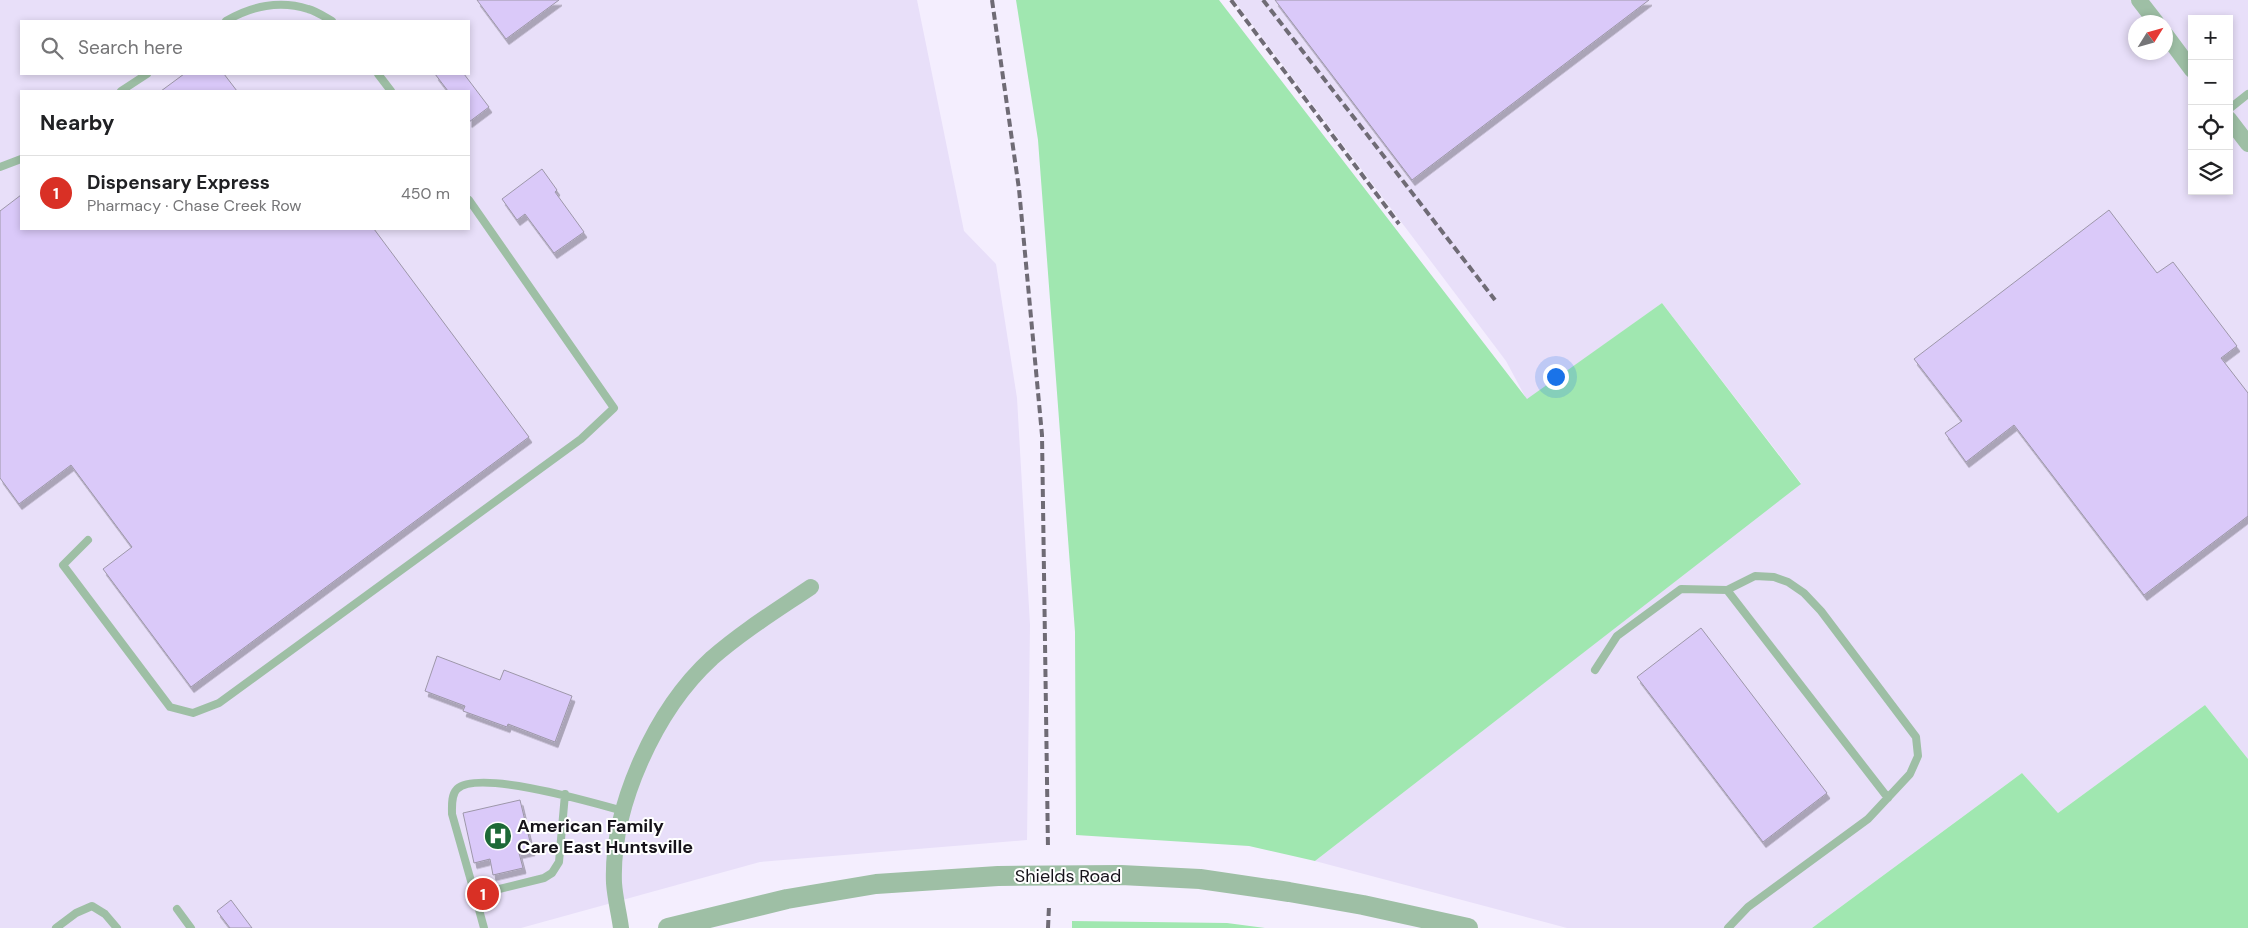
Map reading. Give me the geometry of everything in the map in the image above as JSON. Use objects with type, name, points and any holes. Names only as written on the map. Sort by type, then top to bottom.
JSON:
[{"type":"street","points":[[2139,0],[2151,15]]},
{"type":"street","points":[[2173,44],[2188,65]]},
{"type":"street","points":[[2233,124],[2248,144]]},
{"type":"street","points":[[621,928],[614,882],[623,811],[654,732],[682,692],[711,660],[744,631],[812,587]]},
{"type":"street","name":"Shields Road","points":[[668,928],[787,899],[876,884],[998,876],[1094,876],[1210,880],[1363,905],[1468,928]]},
{"type":"lane","points":[[228,20],[242,11],[274,4],[308,8],[330,20]]},
{"type":"lane","points":[[123,90],[145,75]]},
{"type":"lane","points":[[379,75],[390,90]]},
{"type":"lane","points":[[2233,106],[2248,94]]},
{"type":"lane","points":[[0,167],[20,159]]},
{"type":"lane","points":[[88,540],[63,565],[170,708],[193,713],[218,704],[581,439],[614,408],[470,201]]},
{"type":"lane","points":[[1595,670],[1617,636],[1681,589],[1727,590],[1756,576],[1774,577],[1788,582],[1804,593],[1821,612],[1916,737],[1918,756],[1910,774],[1868,819],[1748,907],[1728,928]]},
{"type":"lane","points":[[1727,590],[1888,798]]},
{"type":"lane","points":[[484,928],[452,814],[451,801],[456,789],[468,783],[484,781],[565,794],[623,811]]},
{"type":"lane","points":[[475,895],[544,878],[552,873],[559,862],[565,794]]},
{"type":"lane","points":[[56,928],[76,913],[92,906],[106,914],[117,928]]},
{"type":"lane","points":[[177,909],[191,928]]},
{"type":"shaded area","points":[[0,0],[917,0],[964,231],[996,264],[1017,398],[1030,625],[1027,840],[760,862],[521,928],[0,928]]},
{"type":"shaded area","points":[[1234,0],[2248,0],[2248,759],[2205,705],[2058,813],[2022,773],[1812,928],[1567,928],[1315,861],[1801,483],[1662,303],[1527,400],[1506,361]]},
{"type":"green space","points":[[1016,0],[1219,0],[1527,399],[1662,303],[1801,484],[1315,861],[1249,846],[1076,835],[1075,632],[1038,140]]},
{"type":"green space","points":[[2205,705],[2248,759],[2248,928],[1812,928],[2022,773],[2058,813]]},
{"type":"green space","points":[[1072,921],[1227,923],[1265,928],[1072,928]]},
{"type":"building","points":[[477,0],[559,0],[506,39]]},
{"type":"building","points":[[1275,0],[1649,0],[1412,180]]},
{"type":"building","points":[[183,75],[225,75],[236,90],[162,90]]},
{"type":"building","points":[[436,75],[465,75],[489,107],[470,121],[470,90],[447,90]]},
{"type":"building","points":[[542,169],[557,190],[555,192],[584,232],[554,253],[525,214],[517,220],[502,199]]},
{"type":"building","points":[[20,196],[20,230],[375,230],[529,437],[191,687],[103,569],[132,547],[71,465],[19,504],[0,478],[0,211]]},
{"type":"building","points":[[2109,210],[2157,273],[2173,262],[2237,346],[2221,358],[2248,393],[2248,516],[2144,595],[2014,425],[1966,462],[1945,433],[1962,421],[1914,359]]},
{"type":"building","points":[[1701,628],[1827,793],[1763,842],[1637,677]]},
{"type":"building","points":[[437,656],[500,680],[504,670],[572,696],[555,742],[508,724],[507,727],[463,711],[465,706],[425,691]]},
{"type":"building","points":[[520,800],[532,850],[519,853],[523,868],[493,875],[490,859],[474,863],[463,813]]},
{"type":"building","points":[[231,900],[252,928],[230,928],[217,911]]},
{"type":"railway","points":[[992,0],[1019,189],[1042,435],[1048,849]]},
{"type":"railway","points":[[1231,0],[1399,224]]},
{"type":"railway","points":[[1263,0],[1495,300]]},
{"type":"railway","points":[[1048,928],[1049,906]]},
{"type":"place","name":"American Family Care East Huntsville","points":[[498,836]]},
{"type":"place","name":"Dispensary Express","points":[[483,894]]}]
